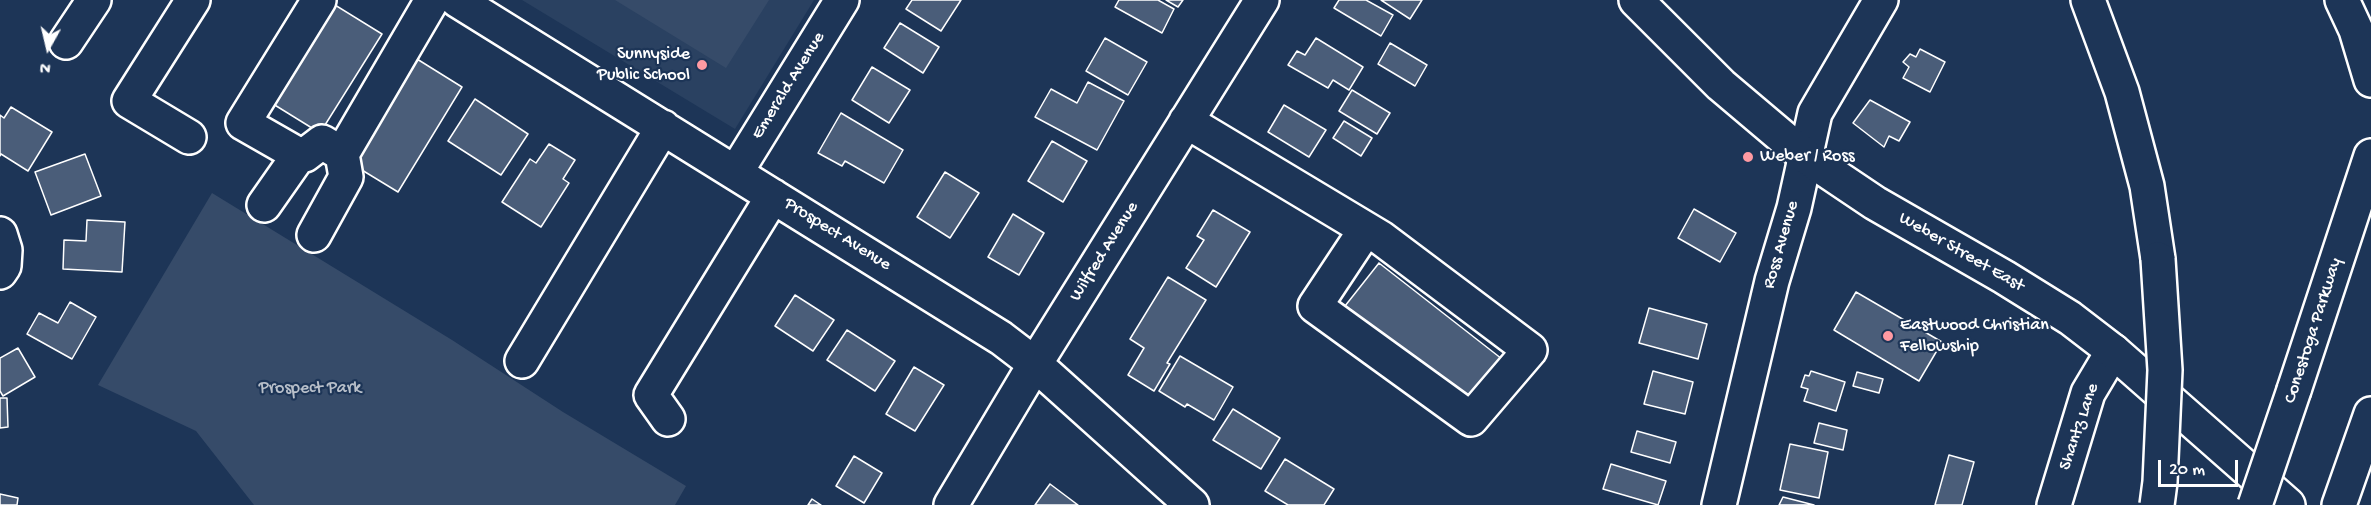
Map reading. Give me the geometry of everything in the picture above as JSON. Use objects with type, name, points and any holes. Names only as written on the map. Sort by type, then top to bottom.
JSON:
[{"type":"main road","points":[[66,42],[94,0]]},
{"type":"main road","points":[[189,137],[129,101],[193,0]]},
{"type":"main road","points":[[314,235],[346,177],[321,150],[243,123],[319,0]]},
{"type":"main road","points":[[321,150],[408,0]]},
{"type":"main road","points":[[264,205],[321,150],[432,0]]},
{"type":"main road","name":"Prospect Avenue","points":[[457,0],[1001,338],[1035,364],[1192,505]]},
{"type":"main road","name":"Emerald Avenue","points":[[736,172],[842,0]]},
{"type":"main road","name":"Wilfred Avenue","points":[[951,505],[1035,364],[1262,0]]},
{"type":"main road","name":"Weber Street East","points":[[1636,0],[1721,85],[1806,156],[1875,203],[2070,318],[2113,351],[2288,505]]},
{"type":"main road","name":"Ross Avenue","points":[[1719,505],[1772,281],[1794,208],[1815,113],[1881,0]]},
{"type":"main road","points":[[2088,0],[2122,92],[2146,186],[2158,260],[2165,370],[2157,505]]},
{"type":"main road","points":[[2342,0],[2356,30],[2371,80]]},
{"type":"main road","points":[[1186,121],[1366,229],[1530,350],[1471,419],[1315,306],[1366,229]]},
{"type":"main road","points":[[522,361],[663,127]]},
{"type":"main road","name":"Conestoga Parkway","points":[[2255,505],[2371,156]]},
{"type":"main road","points":[[668,419],[651,395],[773,196]]},
{"type":"main road","points":[[0,234],[5,250],[4,266],[0,272]]},
{"type":"main road","name":"Shantz Lane","points":[[2054,505],[2088,393],[2113,351]]},
{"type":"main road","points":[[2338,505],[2371,414]]},
{"type":"shaded area","name":"Sunnyside Public School","points":[[522,0],[814,0],[735,129]]},
{"type":"green space","points":[[615,0],[769,0],[726,68]]},
{"type":"green space","name":"Prospect Park","points":[[212,193],[686,486],[675,505],[254,505],[196,431],[98,385]]},
{"type":"building","points":[[327,0],[382,34],[320,133],[265,99]]},
{"type":"building","points":[[912,0],[961,0],[941,31],[906,9]]},
{"type":"building","points":[[1119,0],[1158,0],[1174,9],[1162,33],[1115,7]]},
{"type":"building","points":[[1166,0],[1183,0],[1178,7]]},
{"type":"building","points":[[1339,0],[1366,0],[1393,15],[1381,36],[1334,8]]},
{"type":"building","points":[[1381,0],[1422,0],[1410,19]]},
{"type":"building","points":[[900,23],[939,47],[923,73],[884,48]]},
{"type":"building","points":[[1105,38],[1147,62],[1128,95],[1086,71]]},
{"type":"building","points":[[1316,38],[1363,67],[1349,90],[1333,80],[1328,88],[1288,65],[1297,51],[1305,55]]},
{"type":"building","points":[[1390,43],[1427,65],[1415,86],[1378,64]]},
{"type":"building","points":[[1920,49],[1945,62],[1930,92],[1903,78],[1909,67],[1903,62],[1910,54],[1916,57]]},
{"type":"building","points":[[417,59],[462,87],[398,192],[352,164]]},
{"type":"building","points":[[872,67],[910,90],[889,123],[852,100]]},
{"type":"building","points":[[1088,82],[1124,101],[1097,150],[1035,117],[1051,89],[1077,103]]},
{"type":"building","points":[[1352,90],[1390,113],[1377,134],[1339,111]]},
{"type":"building","points":[[475,99],[528,134],[501,175],[448,141]]},
{"type":"building","points":[[1870,100],[1910,122],[1899,141],[1889,136],[1884,147],[1853,123]]},
{"type":"building","points":[[1284,105],[1326,130],[1309,157],[1268,132]]},
{"type":"building","points":[[11,107],[52,132],[28,171],[1,154],[0,156],[0,115],[4,118]]},
{"type":"building","points":[[841,113],[903,150],[884,183],[845,161],[842,166],[818,153]]},
{"type":"building","points":[[1344,121],[1372,138],[1361,156],[1333,138]]},
{"type":"building","points":[[1052,141],[1087,161],[1063,202],[1028,181]]},
{"type":"building","points":[[549,144],[575,160],[563,179],[569,183],[541,227],[502,202],[530,159],[536,163]]},
{"type":"building","points":[[85,154],[101,196],[51,215],[35,172]]},
{"type":"building","points":[[945,172],[979,193],[950,238],[917,217]]},
{"type":"building","points":[[1694,209],[1736,233],[1720,262],[1678,238]]},
{"type":"building","points":[[1213,210],[1250,232],[1216,287],[1186,268],[1204,240],[1197,236]]},
{"type":"building","points":[[1013,214],[1044,233],[1019,275],[988,257]]},
{"type":"building","points":[[87,220],[125,222],[122,272],[63,269],[64,240],[86,241]]},
{"type":"building","points":[[1379,263],[1502,359],[1468,401],[1345,306]]},
{"type":"building","points":[[1168,277],[1206,300],[1167,363],[1170,364],[1154,391],[1128,375],[1144,348],[1130,339]]},
{"type":"building","name":"Eastwood Christian Fellowship","points":[[1856,292],[1942,342],[1919,381],[1834,330]]},
{"type":"building","points":[[795,295],[834,320],[813,351],[775,326]]},
{"type":"building","points":[[70,302],[96,317],[72,359],[27,334],[39,313],[58,323]]},
{"type":"building","points":[[1649,308],[1707,324],[1698,359],[1639,343]]},
{"type":"building","points":[[847,330],[895,361],[875,391],[827,360]]},
{"type":"building","points":[[18,348],[35,377],[3,396],[0,391],[0,358]]},
{"type":"building","points":[[1180,356],[1233,387],[1214,420],[1187,404],[1185,407],[1159,391]]},
{"type":"building","points":[[914,367],[944,385],[915,431],[886,414]]},
{"type":"building","points":[[1653,371],[1693,382],[1685,414],[1644,404]]},
{"type":"building","points":[[1811,371],[1845,382],[1836,411],[1804,401],[1808,389],[1801,387],[1805,375],[1809,376]]},
{"type":"building","points":[[1857,372],[1883,379],[1879,393],[1853,386]]},
{"type":"building","points":[[0,398],[7,398],[8,427],[0,428]]},
{"type":"building","points":[[1233,409],[1280,438],[1261,469],[1213,440]]},
{"type":"building","points":[[1819,423],[1847,430],[1843,450],[1814,443]]},
{"type":"building","points":[[1637,431],[1676,442],[1670,463],[1631,452]]},
{"type":"building","points":[[1790,444],[1828,452],[1819,498],[1780,490]]},
{"type":"building","points":[[1949,455],[1974,462],[1962,505],[1935,505]]},
{"type":"building","points":[[854,456],[882,473],[864,503],[836,486]]},
{"type":"building","points":[[1285,459],[1334,489],[1324,505],[1288,505],[1265,491]]},
{"type":"building","points":[[1611,464],[1666,481],[1658,505],[1603,489]]},
{"type":"building","points":[[1050,484],[1078,505],[1035,505]]},
{"type":"building","points":[[0,494],[18,498],[17,505],[0,505]]},
{"type":"building","points":[[1783,497],[1814,505],[1779,505]]},
{"type":"building","points":[[812,499],[821,505],[808,505]]},
{"type":"place","name":"Sunnyside Public School","points":[[702,65]]},
{"type":"place","name":"Weber / Ross","points":[[1748,157]]},
{"type":"place","name":"Eastwood Christian Fellowship","points":[[1888,336]]}]
